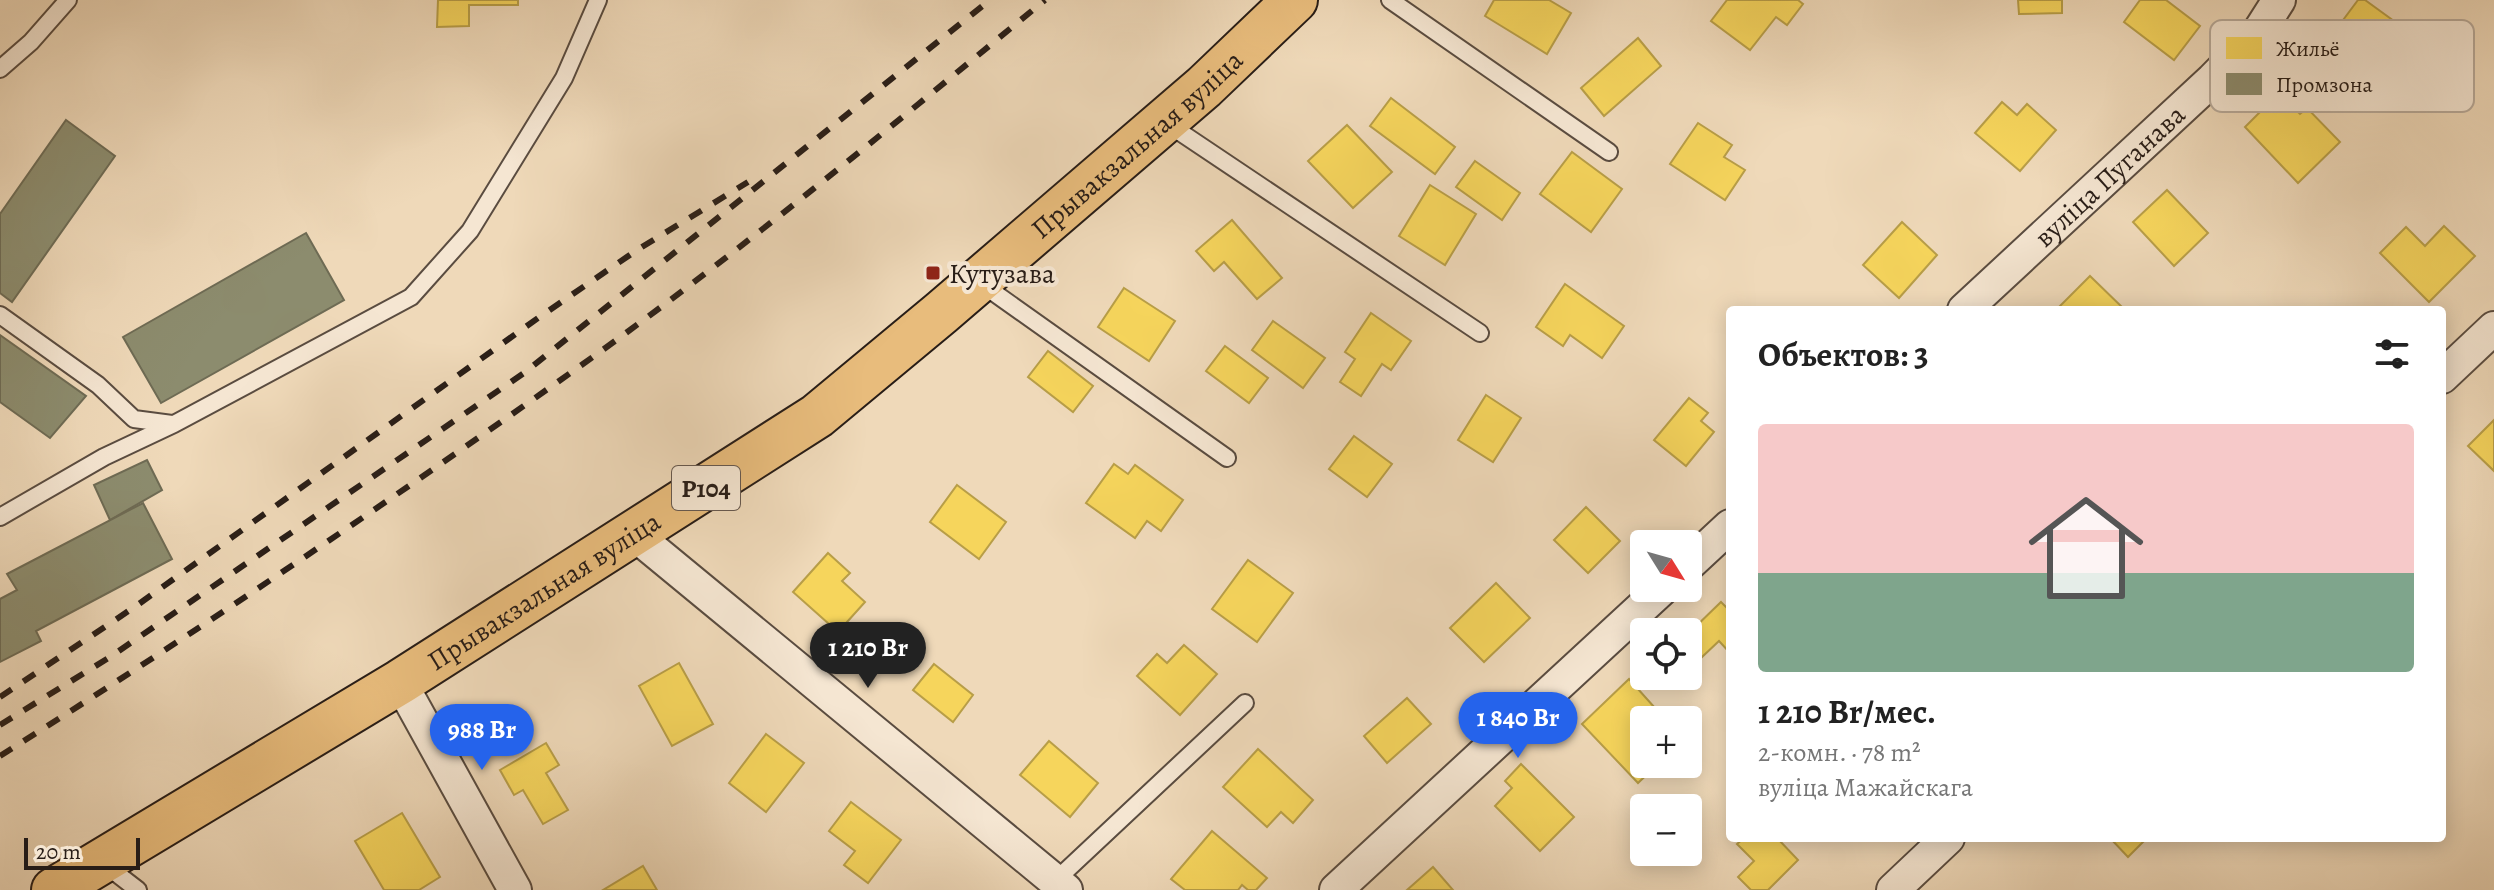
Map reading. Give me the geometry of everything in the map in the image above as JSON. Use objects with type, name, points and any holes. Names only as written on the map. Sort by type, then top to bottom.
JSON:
[{"type":"main road","name":"Прывакзальная вуліца","points":[[54,890],[400,682],[817,416],[1163,121],[1295,0]]},
{"type":"street","name":"вуліца Пуганава","points":[[2266,20],[2279,0]]},
{"type":"street","name":"вуліца Пуганава","points":[[1968,306],[2210,82]]},
{"type":"street","points":[[2446,373],[2494,328]]},
{"type":"street","points":[[1702,552],[1726,530]]},
{"type":"street","points":[[634,534],[1061,885]]},
{"type":"street","points":[[1336,890],[1648,602]]},
{"type":"street","points":[[400,682],[515,890]]},
{"type":"street","points":[[1893,890],[1944,842]]},
{"type":"lane","points":[[0,69],[31,42],[68,0]]},
{"type":"lane","points":[[0,517],[104,457],[174,424],[411,297],[470,231],[564,78],[598,0]]},
{"type":"lane","points":[[1390,0],[1609,152]]},
{"type":"lane","points":[[1163,121],[1480,333]]},
{"type":"lane","points":[[978,281],[1227,458]]},
{"type":"lane","points":[[0,315],[98,385],[134,419],[174,424]]},
{"type":"lane","points":[[1061,885],[1245,703]]},
{"type":"lane","points":[[101,862],[138,890]]},
{"type":"building: Жильё","points":[[438,0],[518,0],[518,5],[469,5],[469,26],[437,27]]},
{"type":"building: Жильё","points":[[1494,0],[1549,0],[1571,13],[1547,54],[1485,16]]},
{"type":"building: Жильё","points":[[1727,0],[1798,0],[1803,4],[1787,25],[1776,17],[1750,50],[1711,21]]},
{"type":"building: Жильё","points":[[2018,0],[2062,0],[2062,13],[2019,14]]},
{"type":"building: Жильё","points":[[2140,0],[2166,0],[2200,26],[2174,60],[2124,22]]},
{"type":"building: Жильё","points":[[2358,0],[2365,0],[2392,20],[2343,20]]},
{"type":"building: Жильё","points":[[1638,38],[1661,66],[1604,116],[1581,88]]},
{"type":"building: Жильё","points":[[1391,98],[1455,147],[1435,174],[1370,126]]},
{"type":"building: Жильё","points":[[2002,102],[2017,115],[2027,104],[2056,130],[2020,171],[1975,133]]},
{"type":"building: Жильё","points":[[2260,112],[2311,112],[2340,142],[2298,183],[2245,127]]},
{"type":"building: Жильё","points":[[1698,123],[1732,145],[1724,157],[1745,170],[1725,200],[1670,164]]},
{"type":"building: Жильё","points":[[1347,125],[1392,172],[1353,208],[1308,161]]},
{"type":"building: Жильё","points":[[1572,152],[1622,189],[1591,232],[1540,194]]},
{"type":"building: Жильё","points":[[1475,161],[1520,193],[1502,220],[1456,187]]},
{"type":"building: Жильё","points":[[1430,185],[1476,214],[1445,265],[1399,236]]},
{"type":"building: Жильё","points":[[2167,190],[2208,233],[2174,266],[2133,222]]},
{"type":"building: Жильё","points":[[1232,220],[1282,278],[1257,299],[1224,262],[1214,271],[1196,251]]},
{"type":"building: Жильё","points":[[1902,222],[1937,255],[1899,298],[1863,265]]},
{"type":"building: Жильё","points":[[2444,226],[2475,256],[2429,302],[2380,253],[2406,227],[2425,246]]},
{"type":"building: Жильё","points":[[2090,276],[2121,306],[2060,306]]},
{"type":"building: Жильё","points":[[1565,284],[1624,326],[1602,358],[1570,335],[1563,346],[1536,327]]},
{"type":"building: Жильё","points":[[1124,288],[1175,321],[1149,361],[1098,327]]},
{"type":"building: Жильё","points":[[1371,313],[1411,341],[1391,370],[1382,364],[1361,396],[1340,382],[1355,359],[1345,352]]},
{"type":"building: Жильё","points":[[1273,321],[1325,358],[1303,388],[1252,350]]},
{"type":"building: Жильё","points":[[1225,346],[1268,378],[1249,403],[1206,371]]},
{"type":"building: Жильё","points":[[1048,351],[1093,386],[1073,412],[1028,377]]},
{"type":"building: Жильё","points":[[1486,395],[1521,418],[1493,462],[1458,440]]},
{"type":"building: Жильё","points":[[1689,398],[1708,413],[1701,421],[1714,432],[1686,466],[1654,440]]},
{"type":"building: Жильё","points":[[2494,420],[2494,471],[2468,446]]},
{"type":"building: Жильё","points":[[1354,436],[1392,464],[1367,497],[1329,469]]},
{"type":"building: Жильё","points":[[1114,464],[1128,474],[1135,465],[1183,500],[1161,531],[1147,521],[1135,538],[1086,503]]},
{"type":"building: Жильё","points":[[957,485],[1006,522],[979,559],[930,522]]},
{"type":"building: Жильё","points":[[1586,507],[1620,541],[1588,573],[1554,540]]},
{"type":"building: Жильё","points":[[828,553],[850,573],[842,581],[865,602],[838,632],[793,592]]},
{"type":"building: Жильё","points":[[1248,560],[1293,593],[1257,642],[1212,609]]},
{"type":"building: Жильё","points":[[1496,583],[1530,618],[1484,662],[1450,628]]},
{"type":"building: Жильё","points":[[1721,602],[1726,607],[1726,649],[1719,641],[1702,657],[1702,620]]},
{"type":"building: Жильё","points":[[1184,645],[1217,674],[1180,715],[1137,676],[1157,654],[1167,663]]},
{"type":"building: Жильё","points":[[679,663],[713,724],[672,746],[639,686]]},
{"type":"building: Жильё","points":[[934,664],[973,695],[953,722],[913,690]]},
{"type":"building: Жильё","points":[[1629,679],[1630,690],[1639,690],[1653,706],[1630,706],[1630,775],[1582,724]]},
{"type":"building: Жильё","points":[[1407,698],[1431,724],[1387,763],[1364,736]]},
{"type":"building: Жильё","points":[[766,734],[804,763],[766,812],[729,783]]},
{"type":"building: Жильё","points":[[1049,741],[1098,783],[1070,817],[1020,775]]},
{"type":"building: Жильё","points":[[546,743],[559,765],[546,773],[568,810],[543,824],[523,790],[514,795],[500,770]]},
{"type":"building: Жильё","points":[[1258,749],[1313,800],[1293,823],[1281,812],[1267,827],[1223,787]]},
{"type":"building: Жильё","points":[[1521,764],[1574,817],[1540,851],[1495,806],[1512,788],[1505,781]]},
{"type":"building: Жильё","points":[[851,802],[901,840],[868,883],[844,865],[855,851],[829,831]]},
{"type":"building: Жильё","points":[[402,813],[440,877],[419,890],[384,890],[355,841]]},
{"type":"building: Жильё","points":[[1212,831],[1267,878],[1256,890],[1248,890],[1242,885],[1238,890],[1185,890],[1171,879]]},
{"type":"building: Жильё","points":[[1781,842],[1798,860],[1768,890],[1751,890],[1738,877],[1754,861],[1737,844]]},
{"type":"building: Жильё","points":[[2114,842],[2143,842],[2128,857]]},
{"type":"building: Жильё","points":[[643,866],[657,890],[603,890]]},
{"type":"building: Жильё","points":[[1433,867],[1453,890],[1407,890]]},
{"type":"building: Промзона","points":[[66,120],[115,156],[12,302],[0,293],[0,214]]},
{"type":"building: Промзона","points":[[306,233],[344,300],[161,403],[123,337]]},
{"type":"building: Промзона","points":[[0,335],[86,396],[50,438],[0,402]]},
{"type":"building: Промзона","points":[[147,460],[162,490],[110,520],[94,485]]},
{"type":"building: Промзона","points":[[143,503],[172,559],[36,631],[41,641],[0,662],[0,599],[17,590],[7,574]]},
{"type":"railway","points":[[0,725],[110,657],[524,373],[990,0]]},
{"type":"railway","points":[[0,756],[302,559],[597,354],[768,225],[1045,0]]},
{"type":"railway","points":[[0,697],[136,606],[538,318],[637,250],[748,182]]},
{"type":"place","name":"Кутузава","points":[[933,273]]}]
